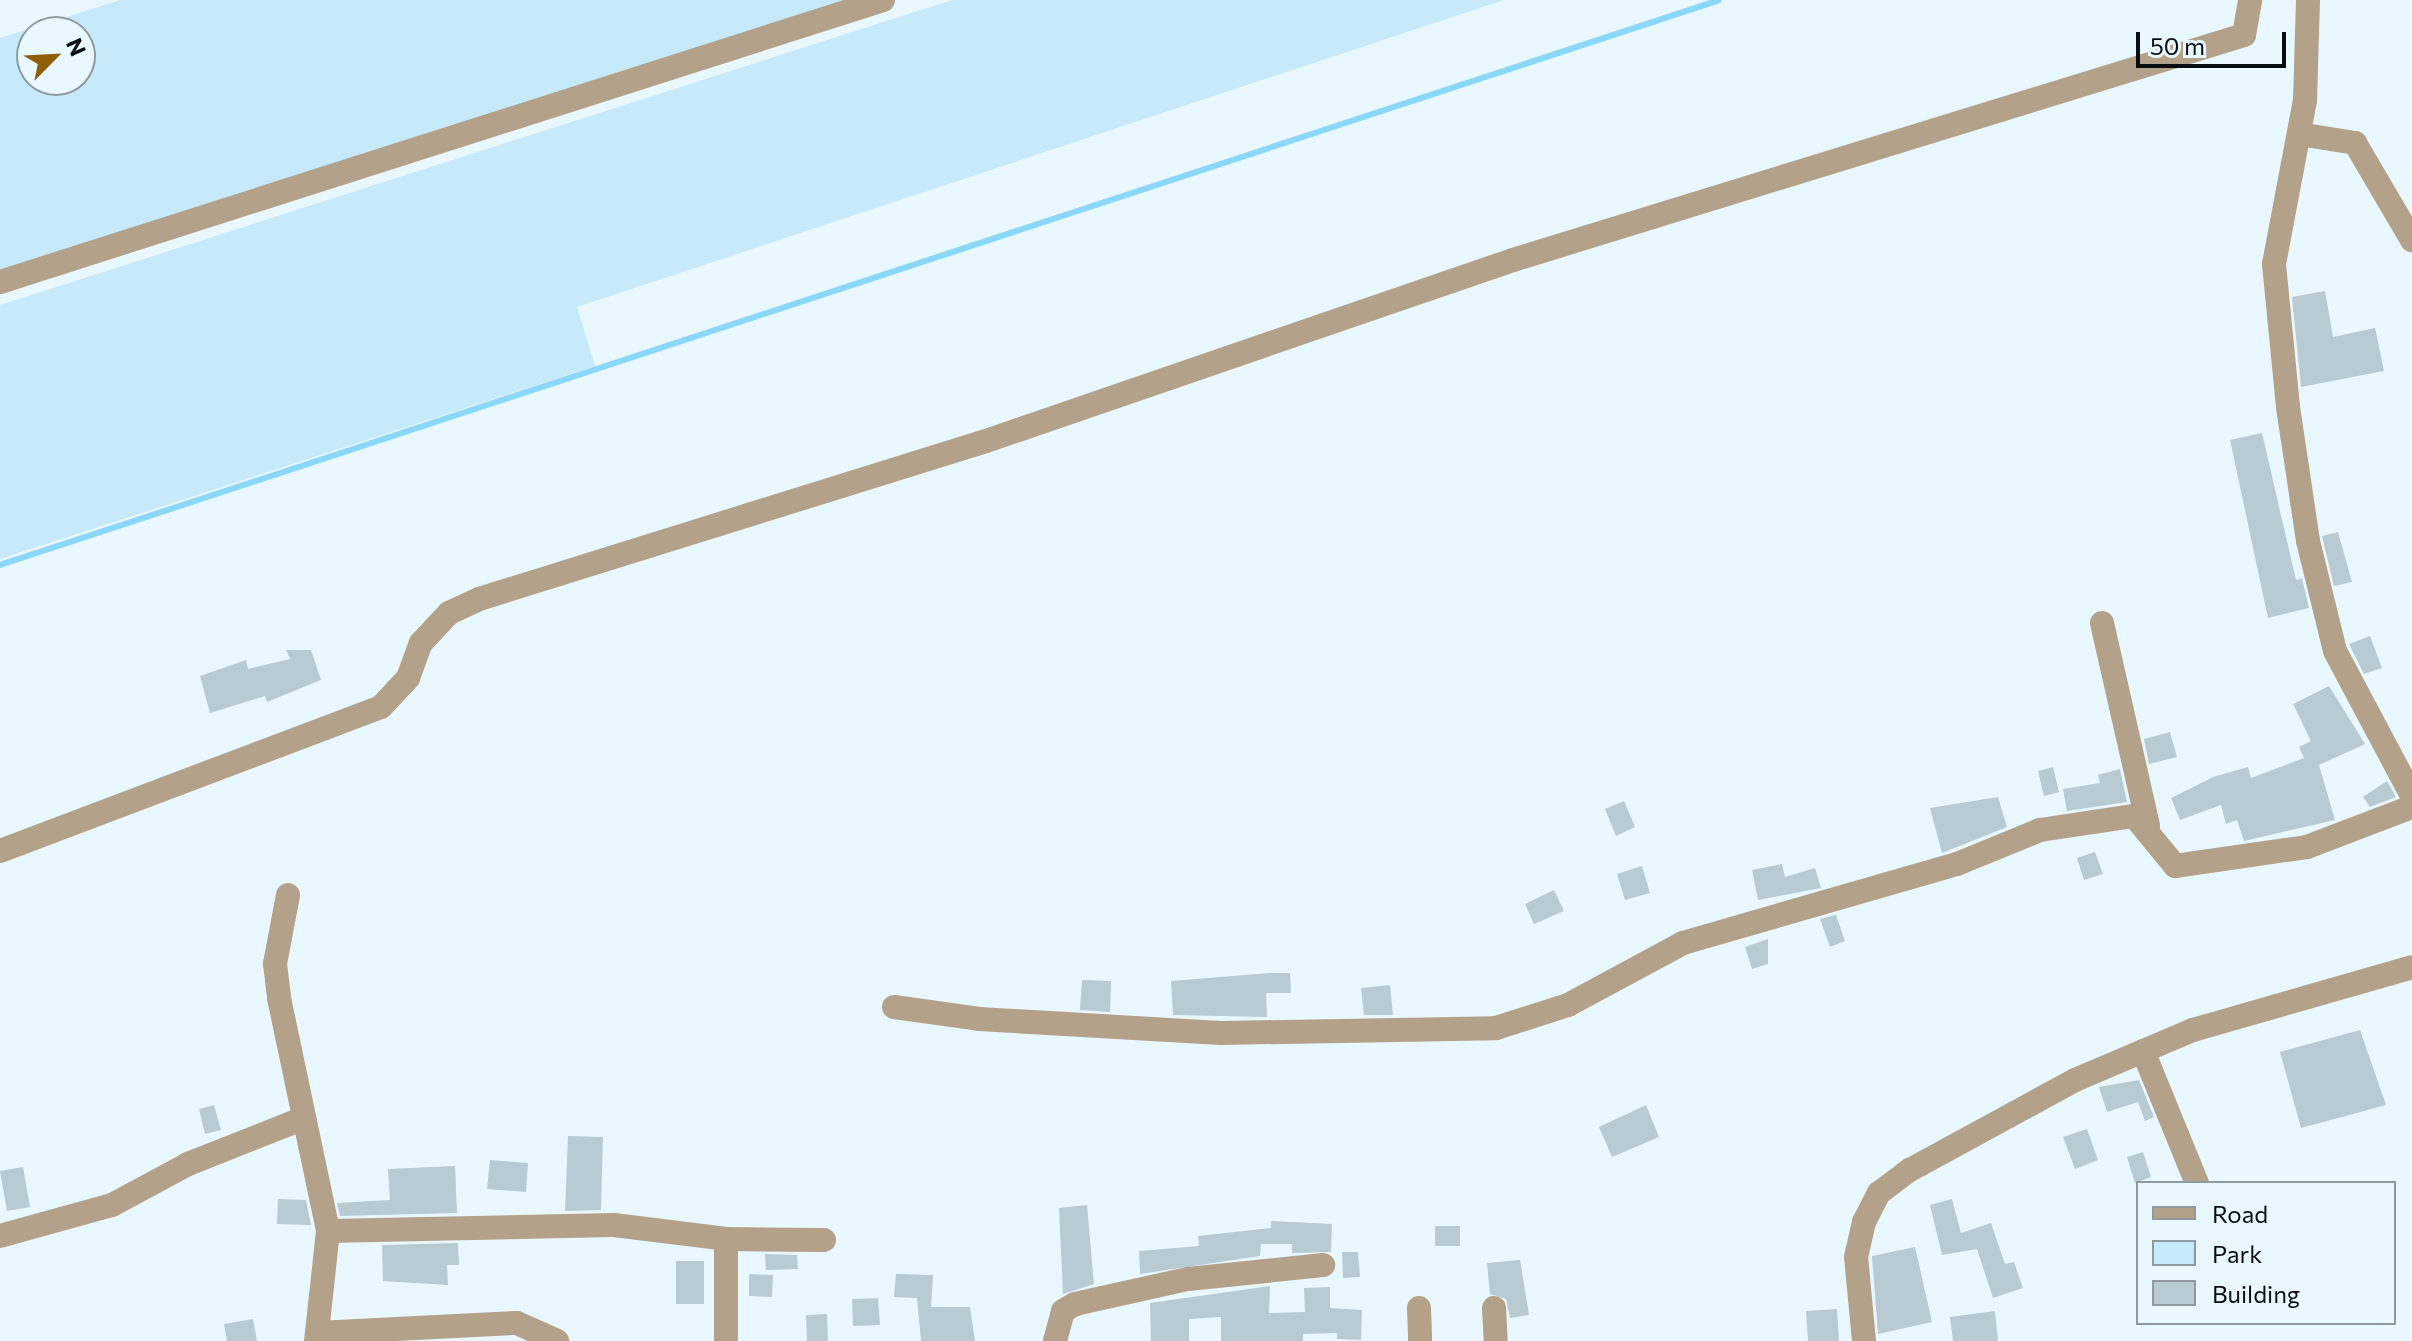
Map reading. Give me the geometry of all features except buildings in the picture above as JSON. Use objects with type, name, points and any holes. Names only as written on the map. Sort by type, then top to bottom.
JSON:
[{"type":"street","points":[[0,282],[883,0]]},
{"type":"street","points":[[0,851],[381,707],[408,678],[421,643],[449,613],[479,599],[986,441],[1513,260],[2244,35],[2250,0]]},
{"type":"street","points":[[2102,623],[2148,826],[2157,850],[2175,866],[2307,847],[2411,795],[2335,651],[2308,541],[2274,264],[2299,134],[2308,0]]},
{"type":"street","points":[[2299,134],[2355,143],[2412,240]]},
{"type":"street","points":[[894,1007],[979,1019],[1221,1033],[1496,1028],[1568,1005],[1683,943],[1957,864],[2040,830],[2118,816],[2134,816],[2148,826]]},
{"type":"street","points":[[288,895],[275,964],[328,1231],[316,1337],[517,1323],[557,1341]]},
{"type":"street","points":[[1864,1341],[1856,1257],[1864,1222],[1879,1193],[1989,1123],[2143,1051],[2193,1030],[2412,967]]},
{"type":"street","points":[[2143,1051],[2196,1181]]},
{"type":"street","points":[[0,1236],[112,1205],[188,1164],[304,1118]]},
{"type":"street","points":[[328,1231],[614,1225],[726,1239],[824,1240]]},
{"type":"street","points":[[726,1239],[726,1341]]},
{"type":"street","points":[[1055,1341],[1063,1311],[1075,1304],[1188,1279],[1323,1265]]},
{"type":"street","points":[[1419,1308],[1420,1341]]},
{"type":"street","points":[[1494,1308],[1496,1341]]},
{"type":"green space","points":[[120,0],[857,0],[0,274],[0,38],[16,33],[16,96],[96,96],[96,16],[69,16]]},
{"type":"green space","points":[[952,0],[1504,0],[577,307],[595,366],[0,559],[0,305]]},
{"type":"waterway","points":[[0,565],[1719,0]]}]
